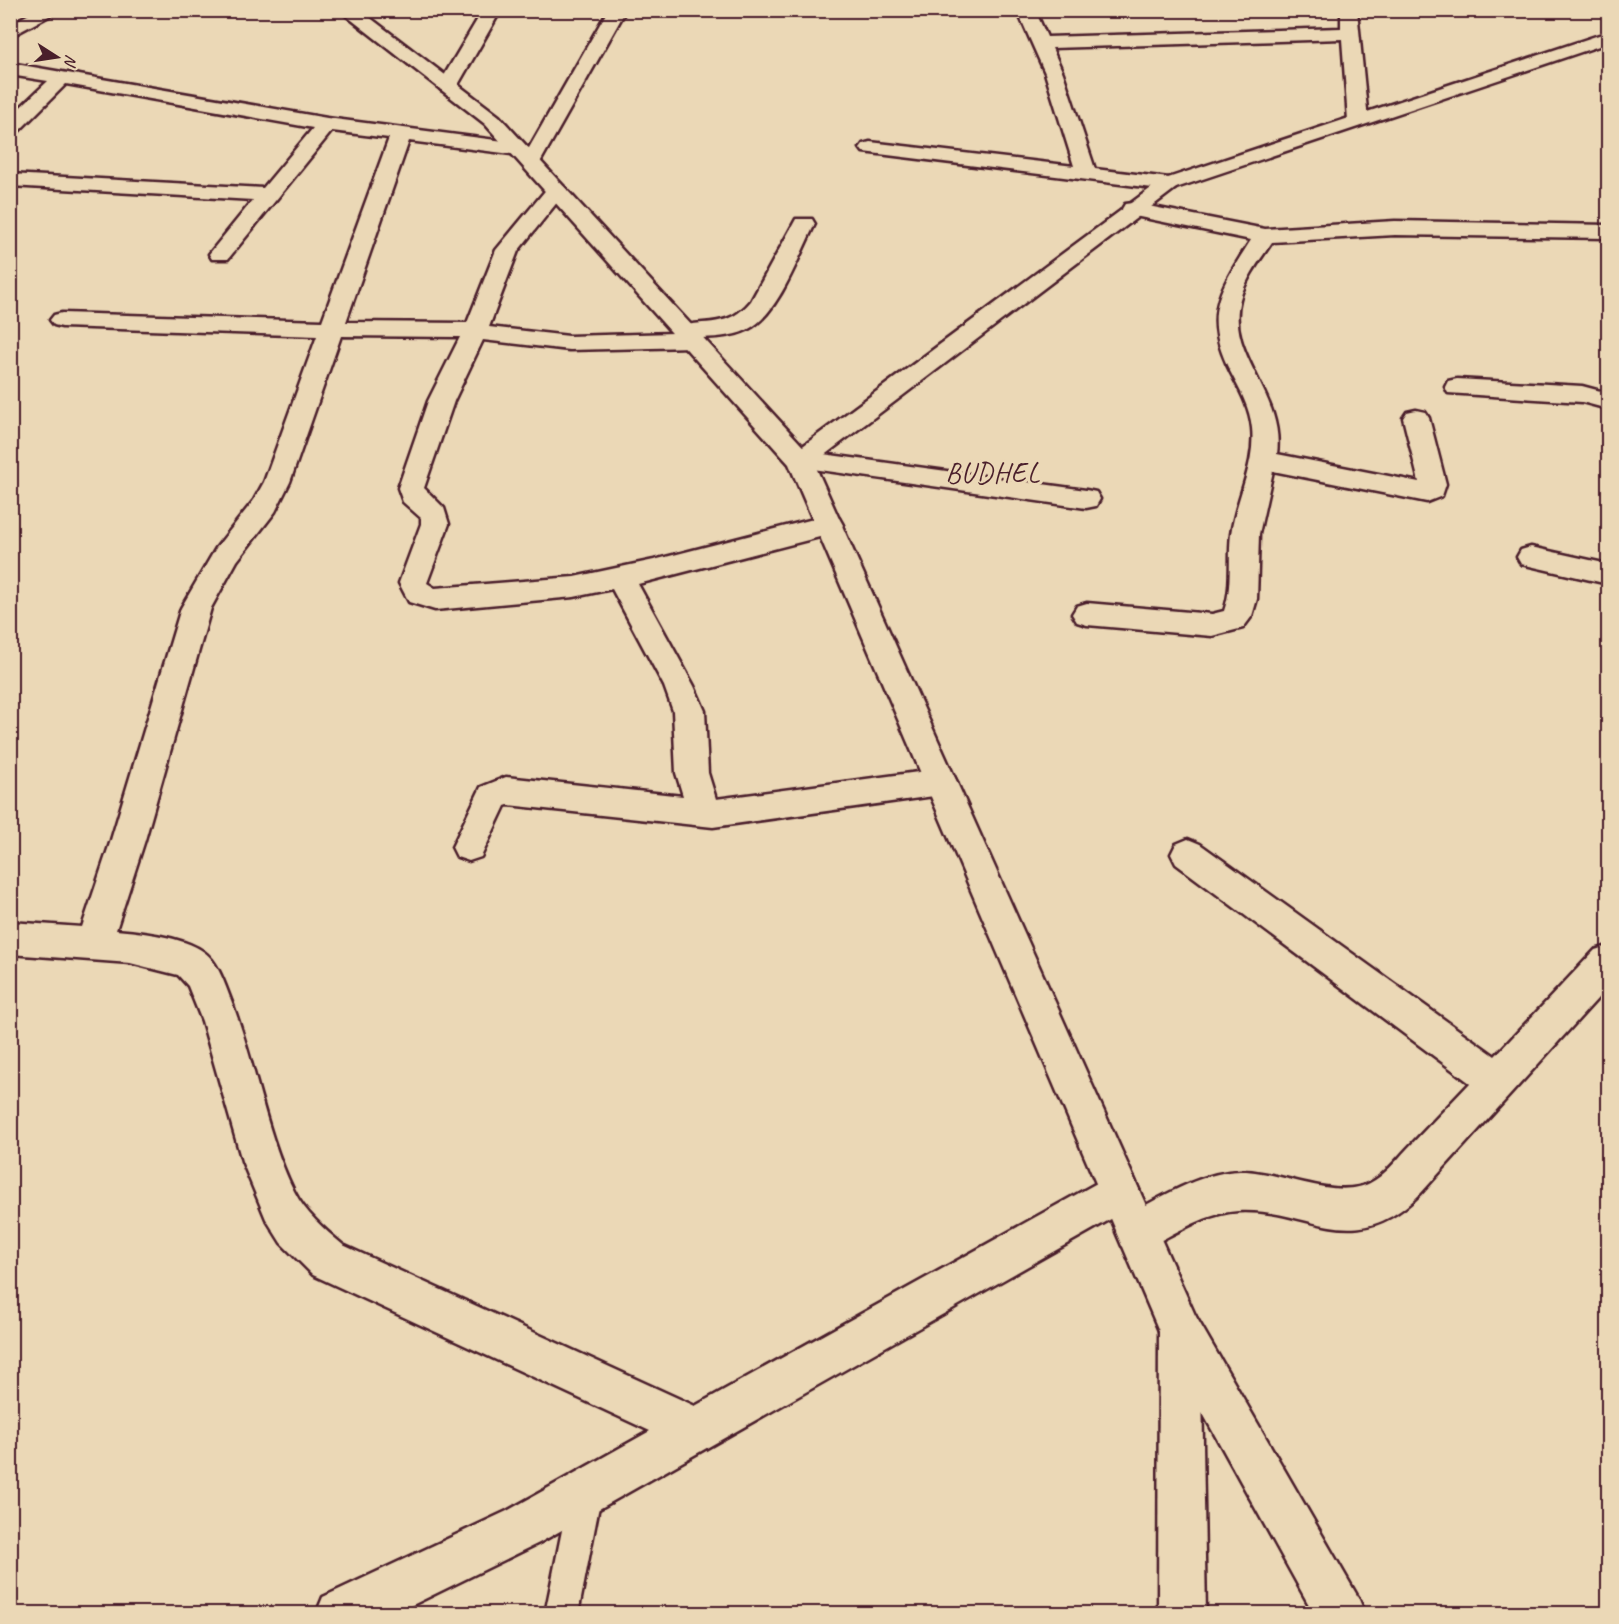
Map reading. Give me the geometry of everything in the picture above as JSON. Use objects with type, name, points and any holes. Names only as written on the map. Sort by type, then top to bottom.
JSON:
[{"type":"street","points":[[10,32],[51,10]]},
{"type":"street","points":[[348,10],[492,120],[801,460],[1180,1330],[1341,1614]]},
{"type":"street","points":[[448,86],[492,10]]},
{"type":"street","points":[[525,155],[617,10]]},
{"type":"street","points":[[1026,10],[1042,43],[1086,172]]},
{"type":"street","points":[[1349,10],[1358,120]]},
{"type":"street","points":[[1042,43],[1238,28],[1351,33]]},
{"type":"street","points":[[801,460],[1133,209],[1170,184],[1608,37]]},
{"type":"street","points":[[10,69],[327,124],[525,155]]},
{"type":"street","points":[[10,129],[61,79]]},
{"type":"street","points":[[220,254],[327,124]]},
{"type":"street","points":[[93,946],[128,840],[196,608],[226,555],[265,505],[277,482],[401,134]]},
{"type":"street","points":[[870,147],[1170,184]]},
{"type":"street","points":[[10,180],[269,195]]},
{"type":"street","points":[[556,190],[507,250],[476,332],[441,401],[411,488],[413,495],[434,515],[435,524],[413,583],[419,595],[435,599],[574,587],[620,578],[829,525]]},
{"type":"street","points":[[1133,209],[1265,236],[1395,228],[1608,232]]},
{"type":"street","points":[[62,320],[476,332],[545,342],[688,336],[744,322],[757,311],[804,224]]},
{"type":"street","points":[[1087,614],[1212,625],[1230,622],[1238,615],[1245,536],[1266,437],[1265,425],[1253,394],[1234,359],[1226,320],[1233,286],[1265,236]]},
{"type":"street","points":[[1456,387],[1582,394],[1608,401]]},
{"type":"street","points":[[1261,460],[1427,493],[1432,490],[1433,484],[1416,418]]},
{"type":"street","points":[[801,460],[1086,499]]},
{"type":"street","points":[[1531,557],[1608,574]]},
{"type":"street","points":[[620,578],[679,686],[689,711],[692,773],[704,813]]},
{"type":"street","points":[[469,848],[493,797],[506,791],[704,813],[744,810],[941,782]]},
{"type":"street","points":[[1188,854],[1498,1081]]},
{"type":"street","points":[[10,938],[144,950],[191,963],[199,970],[212,996],[261,1158],[281,1208],[304,1239],[328,1260],[697,1430]]},
{"type":"street","points":[[1136,1232],[1210,1198],[1238,1191],[1264,1193],[1348,1209],[1376,1202],[1397,1188],[1608,962]]},
{"type":"street","points":[[340,1614],[523,1527],[1120,1192]]},
{"type":"street","points":[[1180,1330],[1182,1614]]},
{"type":"lane","points":[[561,1614],[586,1491]]},
{"type":"district","name":"BUDHEL","points":[[993,472]]}]
